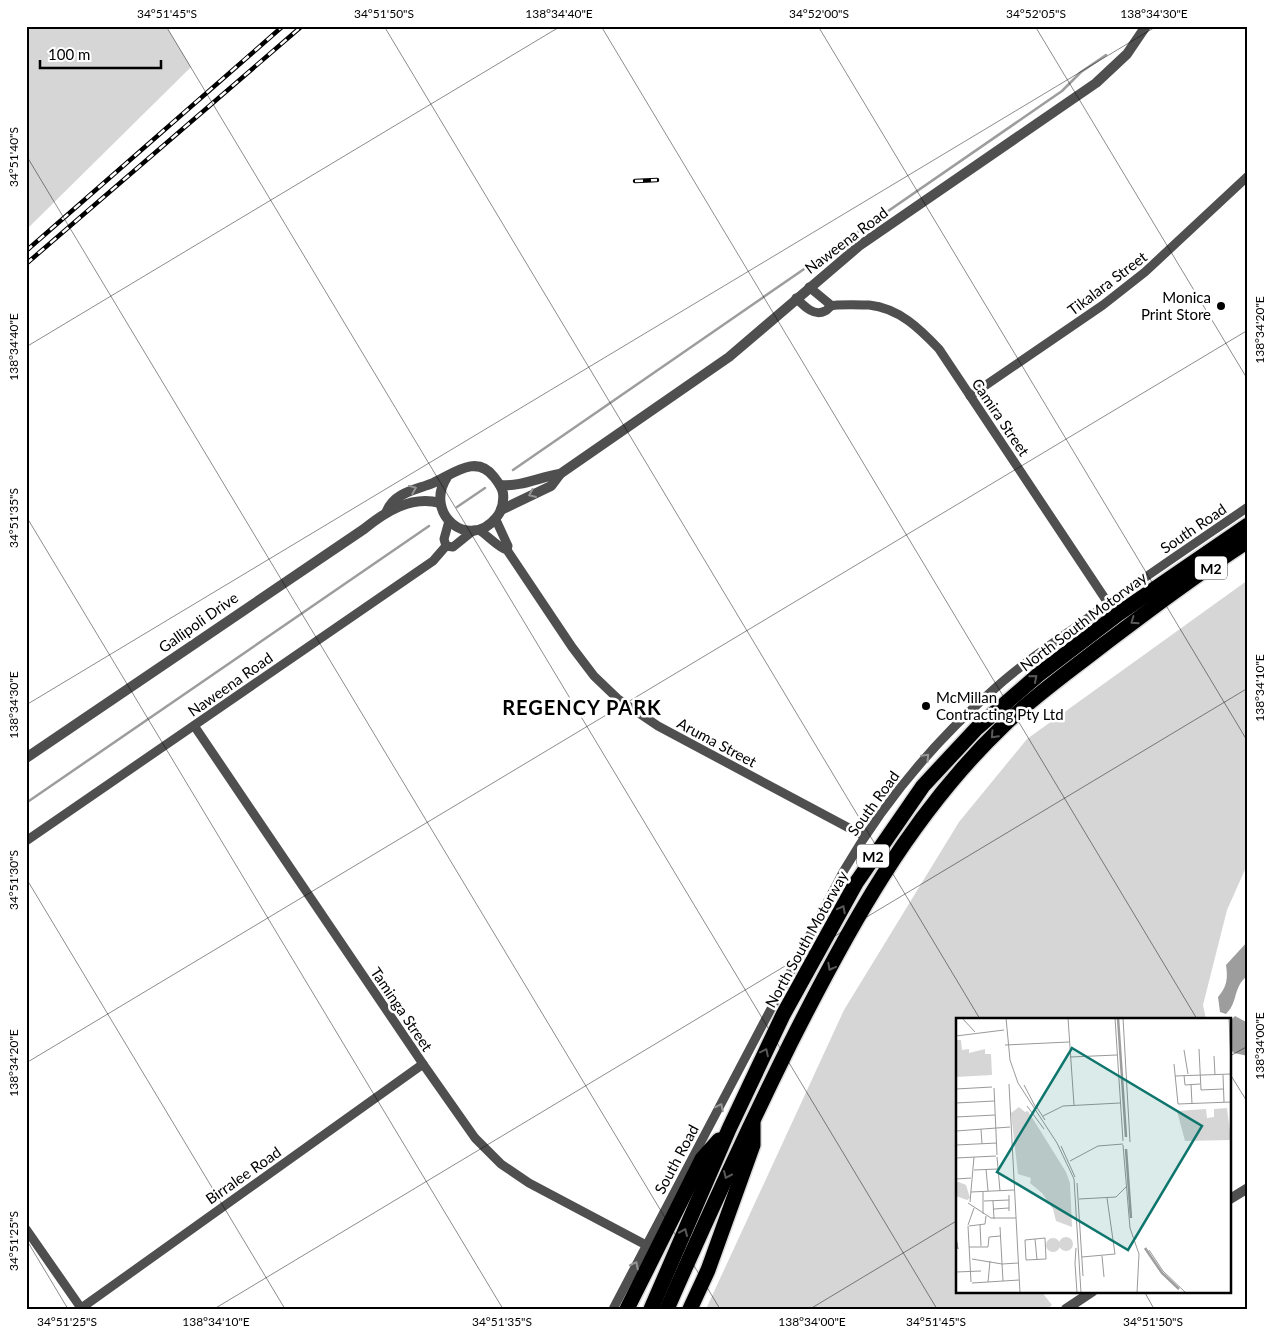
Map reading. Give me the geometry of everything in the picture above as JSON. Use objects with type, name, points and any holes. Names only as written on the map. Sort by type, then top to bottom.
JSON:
[{"type":"highway","name":"North South Motorway","points":[[651,1309],[728,1129],[783,1015],[856,883],[923,786],[977,728],[1038,675],[1118,614],[1248,525]]},
{"type":"highway","name":"North South Motorway","points":[[667,1309],[753,1119],[805,1015],[867,899],[902,844],[955,777],[1004,725],[1050,686],[1128,626],[1248,541]]},
{"type":"highway","points":[[690,1309],[708,1270],[753,1145],[753,1119]]},
{"type":"highway","points":[[627,1309],[702,1159],[728,1129]]},
{"type":"street","name":"Naweena Road","points":[[502,510],[551,486],[560,474],[729,357],[859,246],[1096,83],[1127,54],[1146,26]]},
{"type":"street","name":"Tikalara Street","points":[[970,396],[1103,305],[1145,272],[1248,176]]},
{"type":"street","points":[[809,287],[832,306]]},
{"type":"street","name":"Camira Street","points":[[796,298],[807,308],[817,313],[824,312],[832,306],[870,305],[904,317],[922,331],[939,350],[1108,602]]},
{"type":"street","points":[[473,466],[491,473],[500,485],[503,500],[502,510],[496,520],[476,530],[456,527],[449,521],[440,504],[439,494],[447,477],[464,467],[473,466]]},
{"type":"street","name":"Naweena Road","points":[[500,485],[518,485],[545,476],[560,474]]},
{"type":"street","name":"Gallipoli Drive","points":[[387,511],[391,501],[406,492],[447,477]]},
{"type":"street","name":"Gallipoli Drive","points":[[26,758],[364,529],[387,511],[417,501],[427,500],[440,504]]},
{"type":"street","name":"South Road","points":[[612,1309],[764,1018],[864,836],[911,773],[975,707],[1034,657],[1108,602],[1248,507]]},
{"type":"street","name":"Aruma Street","points":[[496,520],[508,546],[507,550],[572,647],[594,676],[618,699],[658,726],[864,836]]},
{"type":"street","points":[[446,546],[444,539],[449,521]]},
{"type":"street","name":"Naweena Road","points":[[26,841],[195,727],[433,562],[446,546],[453,547],[476,530]]},
{"type":"street","name":"Aruma Street","points":[[476,530],[491,537],[503,550],[507,550]]},
{"type":"street","name":"Taminga Street","points":[[195,727],[423,1064],[476,1138],[501,1164],[529,1183],[646,1245]]},
{"type":"street","name":"Birralee Road","points":[[80,1308],[423,1064]]},
{"type":"street","points":[[1232,1198],[1248,1188]]},
{"type":"street","points":[[26,1229],[80,1308]]},
{"type":"street","points":[[1066,1309],[1081,1305],[1092,1292]]},
{"type":"shaded area","points":[[26,26],[166,26],[191,67],[26,230]]},
{"type":"shaded area","points":[[1248,580],[1248,863],[1227,910],[1203,1005],[1206,1018],[956,1018],[956,1292],[1042,1292],[1052,1305],[1047,1309],[706,1309],[844,1010],[959,822],[1027,739]]},
{"type":"shaded area","points":[[1248,941],[1248,975],[1237,990],[1230,1009],[1226,1014],[1220,1012],[1218,997],[1226,982],[1226,965]]},
{"type":"shaded area","points":[[1235,1016],[1248,1023],[1248,1056],[1232,1051],[1232,1019]]},
{"type":"waterway","points":[[513,470],[1062,91],[1081,72],[1106,55]]},
{"type":"waterway","points":[[457,507],[485,488]]},
{"type":"waterway","points":[[26,803],[429,526]]},
{"type":"railway","points":[[26,251],[283,26]]},
{"type":"railway","points":[[26,264],[302,26]]},
{"type":"railway","points":[[635,181],[657,180]]},
{"type":"place","name":"Monica Print Store","points":[[1221,306]]},
{"type":"place","name":"McMillan Contracting Pty Ltd","points":[[926,706]]},
{"type":"district","name":"REGENCY PARK","points":[[582,707]]}]
